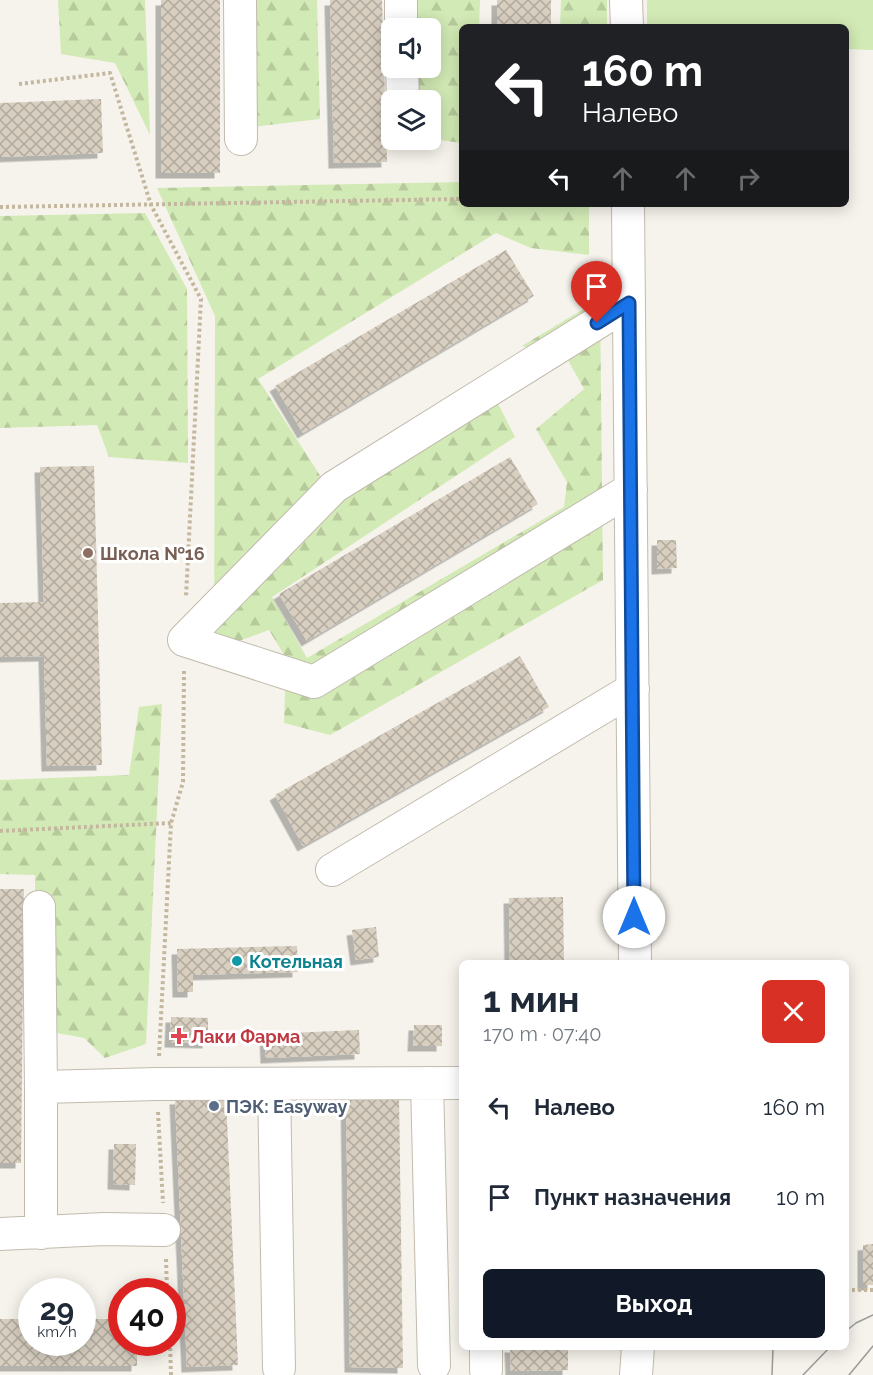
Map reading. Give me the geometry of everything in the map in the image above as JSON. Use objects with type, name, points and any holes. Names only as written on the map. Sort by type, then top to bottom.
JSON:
[{"type":"street","points":[[240,0],[241,139]]},
{"type":"street","points":[[401,0],[401,18]]},
{"type":"street","points":[[627,0],[627,24]]},
{"type":"street","points":[[628,207],[635,960]]},
{"type":"street","points":[[629,303],[333,487],[184,640],[314,682],[631,489]]},
{"type":"street","points":[[332,870],[633,689]]},
{"type":"street","points":[[39,907],[41,1233]]},
{"type":"street","points":[[427,1083],[434,1365]]},
{"type":"street","points":[[41,1087],[157,1084],[459,1083]]},
{"type":"street","points":[[274,1084],[279,1368]]},
{"type":"street","points":[[0,1234],[104,1229],[164,1230]]},
{"type":"street","points":[[636,1375],[638,1350]]},
{"type":"path","points":[[0,207],[459,199]]},
{"type":"path","points":[[0,831],[171,823]]},
{"type":"path","points":[[849,1290],[873,1290]]},
{"type":"path","points":[[170,1356],[171,1375]]},
{"type":"green space","points":[[58,0],[145,0],[150,135],[115,63],[61,54]]},
{"type":"green space","points":[[235,0],[317,0],[320,119],[235,129]]},
{"type":"green space","points":[[399,0],[480,0],[479,24],[459,24],[459,143],[441,140],[441,90],[403,90],[402,78],[441,78],[441,18],[400,18]]},
{"type":"green space","points":[[561,0],[607,0],[607,24],[560,24]]},
{"type":"green space","points":[[647,0],[873,0],[873,50],[849,49],[849,24],[647,24]]},
{"type":"green space","points":[[459,182],[459,207],[589,207],[589,255],[531,248],[496,233],[258,379],[321,477],[490,388],[515,437],[272,597],[307,658],[564,507],[567,482],[536,429],[584,389],[568,360],[522,346],[600,299],[603,580],[330,735],[284,723],[286,658],[269,630],[214,650],[215,316],[157,188]]},
{"type":"green space","points":[[145,213],[187,289],[188,463],[109,457],[97,425],[0,428],[0,216]]},
{"type":"green space","points":[[162,704],[146,1044],[105,1058],[84,1038],[35,1029],[35,875],[0,874],[0,780],[129,775],[139,707]]},
{"type":"building","points":[[161,0],[220,0],[220,173],[161,173]]},
{"type":"building","points":[[330,0],[382,0],[381,78],[384,78],[385,90],[381,90],[381,150],[387,150],[387,162],[334,163]]},
{"type":"building","points":[[497,0],[551,0],[551,24],[497,24]]},
{"type":"building","points":[[101,99],[103,153],[0,157],[0,103]]},
{"type":"building","points":[[506,250],[534,296],[303,433],[275,386]]},
{"type":"building","points":[[510,457],[538,504],[307,641],[279,594]]},
{"type":"building","points":[[94,466],[102,765],[47,766],[44,656],[0,657],[0,603],[44,602],[40,467]]},
{"type":"building","points":[[657,540],[676,540],[677,568],[657,569]]},
{"type":"building","points":[[520,656],[549,707],[303,846],[275,795]]},
{"type":"building","points":[[0,889],[24,889],[21,1163],[0,1163]]},
{"type":"building","points":[[563,897],[564,960],[510,960],[509,898]]},
{"type":"building","points":[[376,927],[379,957],[356,960],[352,930]]},
{"type":"building","name":"Котельная","points":[[297,946],[298,972],[193,975],[193,992],[178,992],[177,949]]},
{"type":"building","points":[[171,1017],[208,1018],[208,1043],[170,1042]]},
{"type":"building","points":[[414,1025],[442,1025],[442,1046],[413,1046]]},
{"type":"building","points":[[359,1030],[360,1054],[266,1058],[265,1034]]},
{"type":"building","points":[[346,1096],[399,1096],[403,1368],[350,1367]]},
{"type":"building","points":[[226,1097],[238,1365],[187,1367],[186,1278],[183,1278],[175,1099]]},
{"type":"building","points":[[114,1144],[136,1144],[135,1185],[113,1184]]},
{"type":"building","points":[[873,1244],[873,1285],[863,1285],[863,1245]]},
{"type":"building","points":[[0,1319],[18,1319],[18,1356],[96,1356],[96,1319],[108,1319],[108,1356],[137,1356],[137,1366],[0,1366]]},
{"type":"building","points":[[510,1350],[568,1350],[568,1370],[511,1371]]},
{"type":"tram line","points":[[849,1329],[873,1315]]},
{"type":"tram line","points":[[849,1375],[873,1346]]},
{"type":"tram line","points":[[772,1375],[773,1350]]},
{"type":"tram line","points":[[803,1375],[827,1350]]},
{"type":"place","name":"Школа №16","points":[[88,553]]},
{"type":"place","name":"Котельная","points":[[237,961]]},
{"type":"place","name":"Лаки Фарма","points":[[179,1036]]},
{"type":"place","name":"ПЭК: Easyway","points":[[214,1106]]},
{"type":"route","points":[[597,323],[629,303],[634,917]]}]
